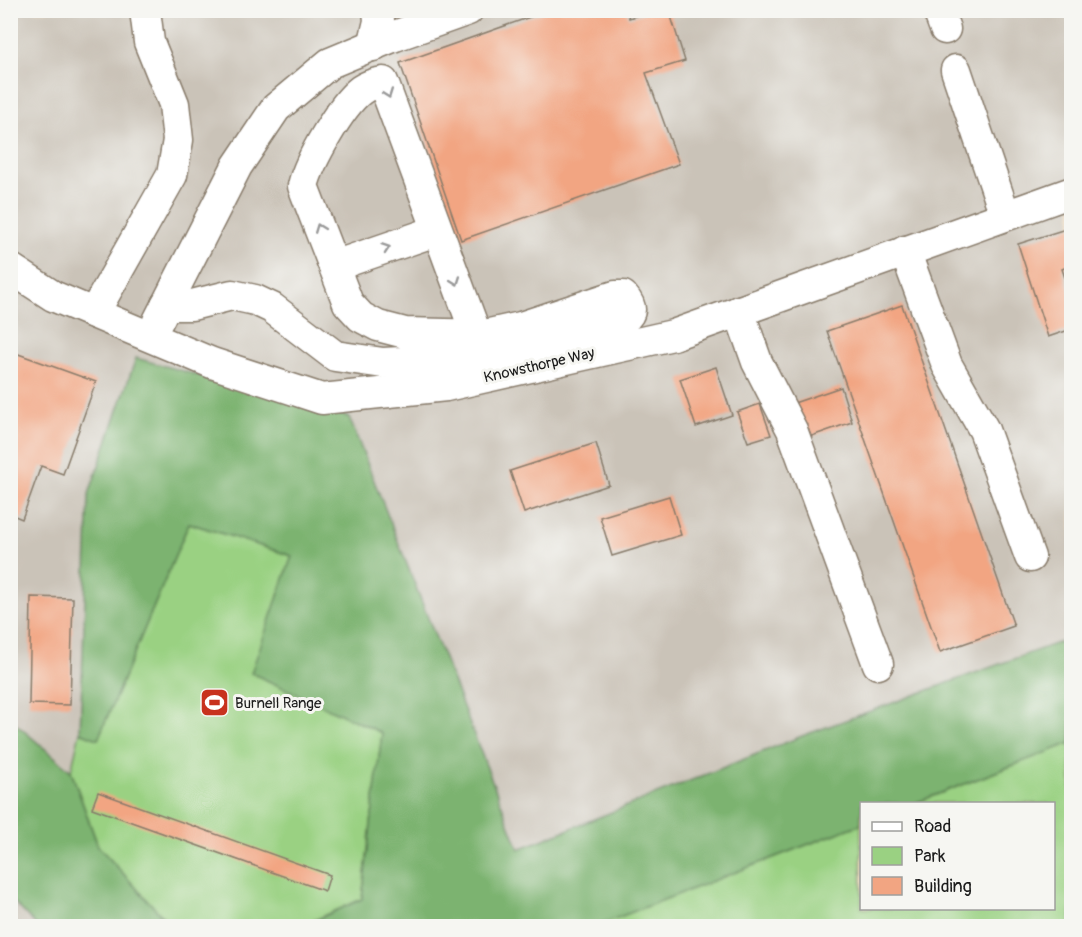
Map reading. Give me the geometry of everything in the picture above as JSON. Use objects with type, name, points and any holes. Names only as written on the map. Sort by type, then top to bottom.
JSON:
[{"type":"street","points":[[94,313],[172,175],[178,140],[174,104],[149,42],[145,10]]},
{"type":"street","points":[[373,46],[379,21],[378,10]]},
{"type":"street","points":[[150,337],[237,166],[276,108],[330,63],[468,10]]},
{"type":"street","points":[[956,70],[1005,215]]},
{"type":"street","points":[[166,304],[192,305],[232,295],[242,297],[273,308],[335,357],[383,363],[457,359],[524,351],[622,321],[630,314],[631,308],[623,296],[615,296],[521,327],[476,334],[405,333],[378,326],[360,317],[348,303],[303,186],[306,174],[331,128],[354,96],[363,88],[383,82],[476,334]]},
{"type":"street","name":"Knowsthorpe Way","points":[[10,268],[53,296],[150,337],[212,363],[322,399],[446,386],[673,335],[1071,192]]},
{"type":"street","points":[[334,266],[430,233],[436,228]]},
{"type":"street","points":[[905,251],[947,364],[984,430],[1030,557]]},
{"type":"street","points":[[739,311],[757,362],[792,430],[878,664]]},
{"type":"shaded area","points":[[11,11],[1071,11],[1071,638],[802,736],[519,849],[349,418],[89,494],[252,673],[382,733],[302,926],[171,926],[98,846],[71,771],[11,719]]},
{"type":"shaded area","points":[[11,899],[37,926],[11,926]]},
{"type":"green space","points":[[136,358],[349,417],[519,849],[802,736],[1071,638],[1071,743],[918,802],[860,802],[860,824],[596,926],[302,926],[362,899],[382,733],[251,673],[292,556],[189,523],[98,739],[80,732],[89,494]]},
{"type":"green space","name":"Burnell Range","points":[[189,523],[292,556],[252,673],[382,733],[362,899],[302,926],[171,926],[98,846],[71,771],[80,732],[98,739]]},
{"type":"green space","points":[[10,719],[71,771],[98,846],[171,926],[37,926],[11,899]]},
{"type":"green space","points":[[1071,743],[1071,926],[596,926],[860,824],[860,910],[1055,910],[1055,802],[918,802]]},
{"type":"building","points":[[550,10],[626,10],[629,18],[653,10],[669,10],[685,61],[646,73],[679,164],[461,240],[400,63]]},
{"type":"building","points":[[1072,227],[1072,265],[1062,269],[1072,298],[1072,329],[1048,337],[1018,244]]},
{"type":"building","points":[[902,305],[1014,626],[940,652],[827,331]]},
{"type":"building","points":[[10,351],[96,382],[63,474],[41,466],[22,519],[10,514]]},
{"type":"building","points":[[716,367],[732,415],[696,427],[680,379]]},
{"type":"building","points":[[841,387],[852,422],[806,438],[794,403]]},
{"type":"building","points":[[760,404],[771,435],[748,442],[737,412]]},
{"type":"building","points":[[596,443],[609,485],[524,513],[510,471]]},
{"type":"building","points":[[669,496],[681,535],[612,556],[600,517]]},
{"type":"building","points":[[31,597],[73,598],[70,705],[29,704]]},
{"type":"building","points":[[98,792],[330,875],[325,891],[92,808]]},
{"type":"place","name":"Burnell Range","points":[[214,703]]}]
